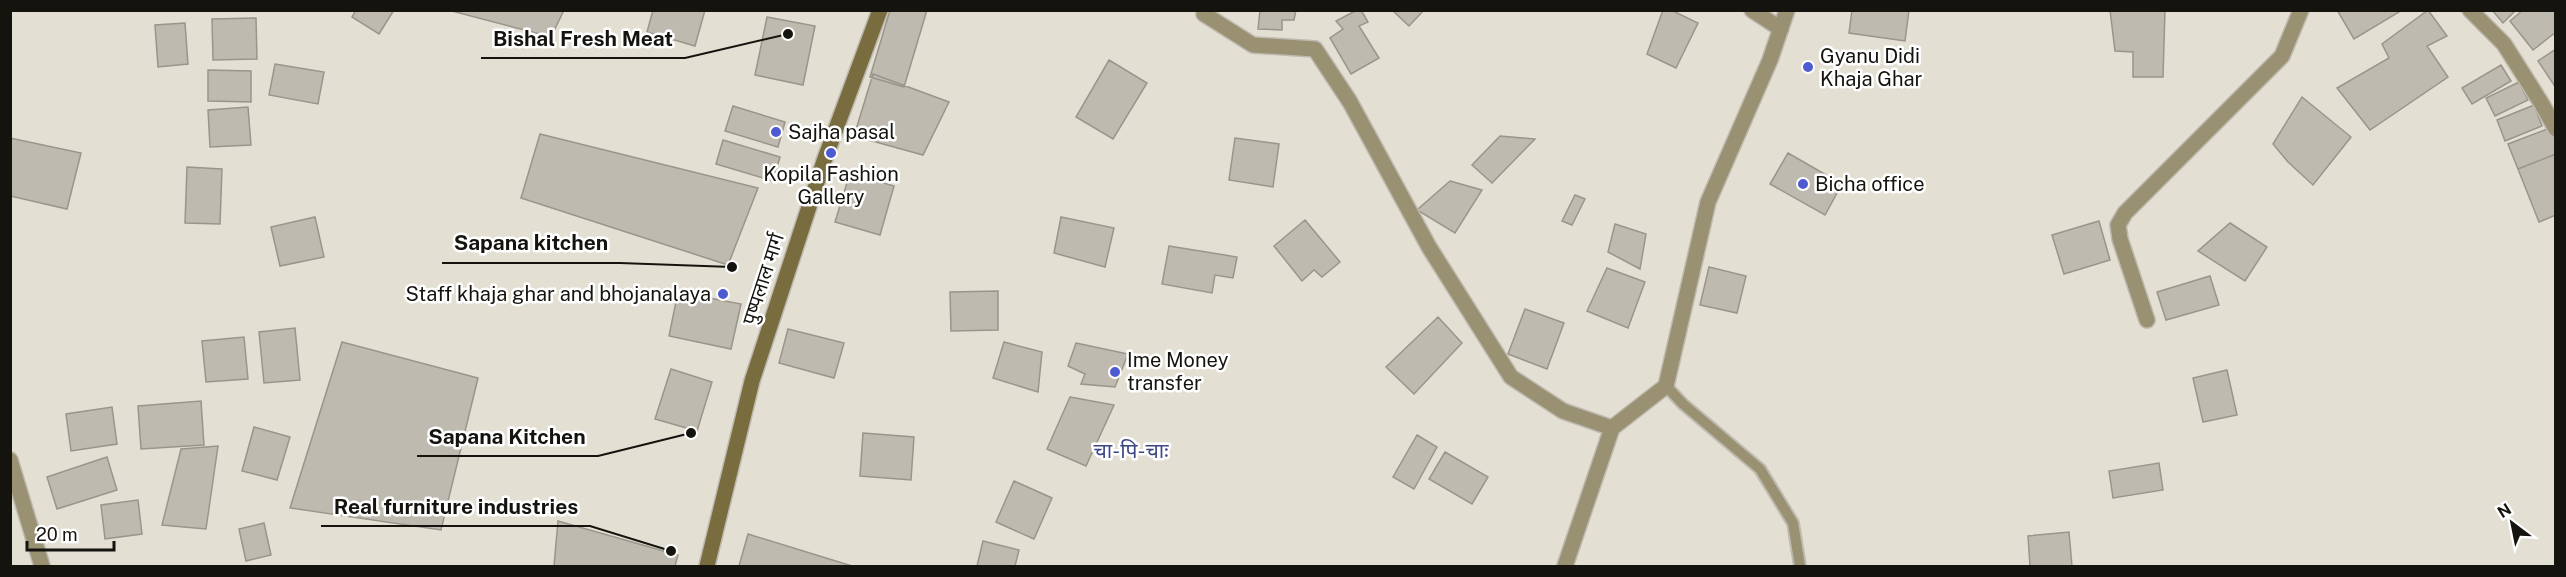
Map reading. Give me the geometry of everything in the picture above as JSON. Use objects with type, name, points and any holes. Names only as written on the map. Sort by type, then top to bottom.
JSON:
[{"type":"street","name":"पुष्पलाल मार्ग","points":[[707,567],[752,381],[824,161],[880,10]]},
{"type":"street","points":[[1752,10],[1781,29]]},
{"type":"street","points":[[1564,567],[1612,428],[1666,386],[1708,202],[1787,10]]},
{"type":"street","points":[[2147,320],[2120,239],[2118,225],[2125,213],[2282,56],[2301,10]]},
{"type":"street","points":[[2470,10],[2504,44],[2556,129]]},
{"type":"street","points":[[1204,14],[1253,45],[1315,49],[1350,102],[1429,247],[1511,377],[1563,411],[1612,428]]},
{"type":"street","points":[[10,460],[42,567]]},
{"type":"lane","points":[[1666,386],[1683,404],[1760,469],[1793,523],[1800,567]]},
{"type":"building","points":[[356,10],[394,10],[379,34],[352,17]]},
{"type":"building","points":[[448,10],[564,10],[551,37]]},
{"type":"building","points":[[653,10],[705,10],[695,46],[647,32]]},
{"type":"building","points":[[890,10],[927,10],[904,87],[870,77]]},
{"type":"building","points":[[1260,10],[1296,10],[1294,20],[1282,20],[1282,30],[1258,29]]},
{"type":"building","points":[[1361,10],[1368,22],[1359,26],[1379,58],[1351,74],[1330,38],[1343,29],[1336,21]]},
{"type":"building","points":[[1392,10],[1424,10],[1409,26]]},
{"type":"building","points":[[1663,10],[1671,10],[1698,23],[1676,68],[1647,54]]},
{"type":"building","points":[[1852,10],[1909,10],[1905,41],[1849,33]]},
{"type":"building","points":[[2110,10],[2165,10],[2163,77],[2133,77],[2133,52],[2115,51]]},
{"type":"building","points":[[2337,10],[2398,10],[2399,12],[2354,39]]},
{"type":"building","points":[[2428,10],[2447,36],[2427,46],[2448,77],[2370,130],[2337,88],[2389,58],[2382,44]]},
{"type":"building","points":[[2492,10],[2516,10],[2503,23]]},
{"type":"building","points":[[2523,10],[2556,10],[2556,32],[2533,50],[2510,21]]},
{"type":"building","points":[[767,17],[815,26],[803,85],[755,75]]},
{"type":"building","points":[[256,18],[257,59],[213,60],[212,19]]},
{"type":"building","points":[[185,23],[188,64],[158,67],[155,25]]},
{"type":"building","points":[[2556,49],[2556,88],[2538,61]]},
{"type":"building","points":[[1109,60],[1147,83],[1113,139],[1076,117]]},
{"type":"building","points":[[275,64],[324,72],[318,104],[269,95]]},
{"type":"building","points":[[2501,65],[2511,81],[2472,104],[2462,88]]},
{"type":"building","points":[[208,70],[251,71],[251,102],[208,101]]},
{"type":"building","points":[[873,74],[949,102],[923,155],[854,136]]},
{"type":"building","points":[[2519,82],[2528,100],[2495,116],[2486,98]]},
{"type":"building","points":[[2302,97],[2351,137],[2313,185],[2288,162],[2273,144]]},
{"type":"building","points":[[2534,105],[2542,126],[2505,141],[2497,120]]},
{"type":"building","points":[[733,106],[785,122],[778,147],[725,131]]},
{"type":"building","points":[[248,107],[251,145],[210,147],[208,110]]},
{"type":"building","points":[[2550,128],[2556,142],[2556,154],[2518,169],[2508,144]]},
{"type":"building","points":[[540,134],[758,188],[728,265],[521,198]]},
{"type":"building","points":[[1500,136],[1535,139],[1492,183],[1472,165]]},
{"type":"building","points":[[10,138],[81,153],[67,209],[10,196]]},
{"type":"building","points":[[1235,138],[1279,144],[1273,187],[1229,180]]},
{"type":"building","points":[[723,140],[780,157],[773,181],[716,164]]},
{"type":"building","points":[[1788,153],[1842,184],[1825,215],[1770,184]]},
{"type":"building","points":[[2556,154],[2556,215],[2539,222],[2518,169]]},
{"type":"building","points":[[187,167],[222,169],[220,224],[185,223]]},
{"type":"building","points":[[850,173],[894,186],[880,235],[835,222]]},
{"type":"building","points":[[1450,181],[1482,190],[1455,233],[1417,210]]},
{"type":"building","points":[[1575,195],[1585,199],[1572,225],[1562,221]]},
{"type":"building","points":[[315,217],[324,257],[280,266],[271,227]]},
{"type":"building","points":[[1061,217],[1114,228],[1105,267],[1054,253]]},
{"type":"building","points":[[1305,220],[1340,262],[1322,277],[1314,270],[1302,281],[1274,246]]},
{"type":"building","points":[[2099,221],[2110,260],[2064,274],[2052,235]]},
{"type":"building","points":[[2230,223],[2267,247],[2245,281],[2198,251]]},
{"type":"building","points":[[1615,224],[1646,234],[1640,269],[1608,252]]},
{"type":"building","points":[[1169,246],[1237,257],[1233,278],[1215,275],[1212,293],[1162,284]]},
{"type":"building","points":[[1709,267],[1746,276],[1737,313],[1700,305]]},
{"type":"building","points":[[1607,268],[1645,282],[1628,328],[1587,311]]},
{"type":"building","points":[[2210,276],[2219,305],[2166,320],[2157,292]]},
{"type":"building","points":[[998,291],[998,330],[951,331],[950,292]]},
{"type":"building","points":[[678,292],[741,304],[731,349],[669,336]]},
{"type":"building","points":[[1525,309],[1564,323],[1547,369],[1508,354]]},
{"type":"building","points":[[1438,317],[1462,343],[1414,394],[1386,367]]},
{"type":"building","points":[[295,328],[300,380],[264,383],[259,332]]},
{"type":"building","points":[[788,329],[844,343],[834,378],[779,363]]},
{"type":"building","points":[[244,337],[248,379],[206,382],[202,341]]},
{"type":"building","points":[[342,342],[478,378],[441,530],[290,508]]},
{"type":"building","points":[[1004,342],[1042,352],[1038,392],[993,378]]},
{"type":"building","points":[[1076,343],[1128,354],[1115,387],[1081,384],[1085,374],[1068,366]]},
{"type":"building","points":[[671,369],[712,382],[697,431],[655,419]]},
{"type":"building","points":[[2227,370],[2237,415],[2203,422],[2193,378]]},
{"type":"building","points":[[1070,397],[1114,405],[1086,466],[1047,449]]},
{"type":"building","points":[[201,401],[204,445],[141,449],[138,406]]},
{"type":"building","points":[[112,407],[117,444],[71,451],[66,414]]},
{"type":"building","points":[[254,427],[290,437],[277,480],[242,471]]},
{"type":"building","points":[[863,433],[914,437],[911,480],[860,476]]},
{"type":"building","points":[[1417,435],[1437,447],[1414,489],[1393,477]]},
{"type":"building","points":[[218,446],[206,529],[162,525],[181,449]]},
{"type":"building","points":[[1445,452],[1488,477],[1472,504],[1429,479]]},
{"type":"building","points":[[107,457],[117,490],[57,509],[47,477]]},
{"type":"building","points":[[2159,463],[2163,490],[2113,498],[2109,471]]},
{"type":"building","points":[[1014,481],[1052,498],[1034,539],[996,522]]},
{"type":"building","points":[[138,500],[142,534],[105,539],[101,505]]},
{"type":"building","points":[[558,521],[678,555],[675,566],[554,566]]},
{"type":"building","points":[[264,523],[271,555],[246,561],[239,529]]},
{"type":"building","points":[[2069,532],[2072,566],[2030,566],[2028,536]]},
{"type":"building","points":[[748,534],[852,566],[739,566]]},
{"type":"building","points":[[983,541],[1019,550],[1015,566],[977,566]]},
{"type":"place","name":"Bishal Fresh Meat","points":[[788,34]]},
{"type":"place","name":"Gyanu Didi Khaja Ghar","points":[[1808,67]]},
{"type":"place","name":"Sajha pasal","points":[[776,132]]},
{"type":"place","name":"Kopila Fashion Gallery","points":[[831,153]]},
{"type":"place","name":"Bicha office","points":[[1803,184]]},
{"type":"place","name":"Sapana kitchen","points":[[732,267]]},
{"type":"place","name":"Staff khaja ghar and bhojanalaya","points":[[723,294]]},
{"type":"place","name":"Ime Money transfer","points":[[1115,372]]},
{"type":"place","name":"Sapana Kitchen","points":[[691,433]]},
{"type":"place","name":"Real furniture industries","points":[[671,551]]},
{"type":"district","name":"चा-पि-चाः","points":[[1131,450]]}]
